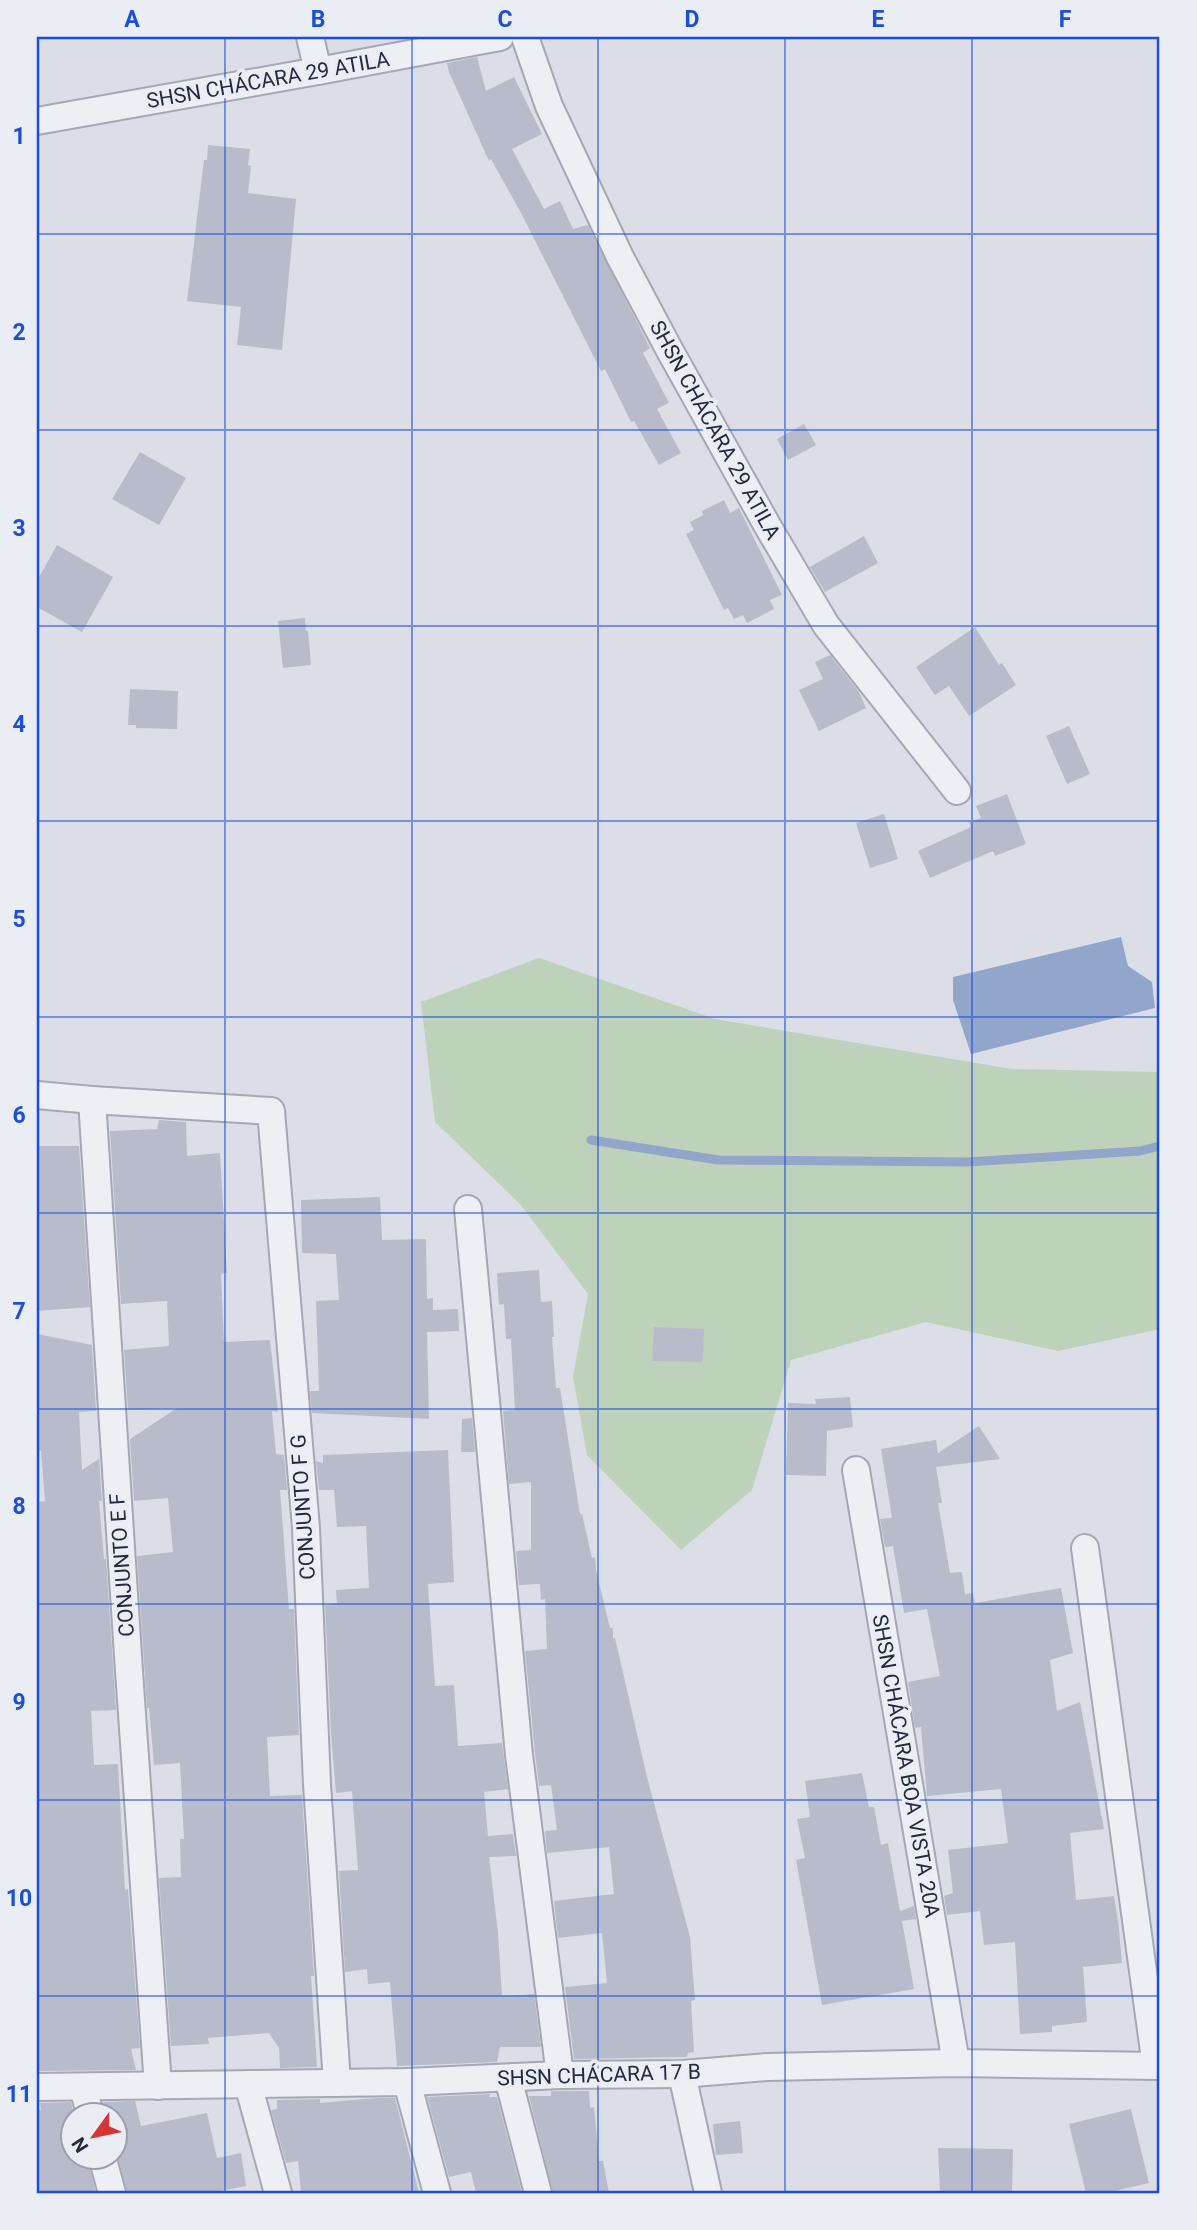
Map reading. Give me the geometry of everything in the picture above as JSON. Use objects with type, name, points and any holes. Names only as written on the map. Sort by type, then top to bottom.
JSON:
[{"type":"street","points":[[310,37],[318,71]]},
{"type":"street","name":"SHSN CHÁCARA 29 ATILA","points":[[37,121],[500,37]]},
{"type":"street","name":"SHSN CHÁCARA 29 ATILA","points":[[525,37],[549,106],[620,257],[767,525],[826,625],[957,791]]},
{"type":"street","points":[[37,1095],[92,1100]]},
{"type":"street","name":"CONJUNTO F G","points":[[92,1100],[271,1111],[306,1528],[317,1784],[337,2083]]},
{"type":"street","name":"CONJUNTO E F","points":[[92,1100],[158,2086]]},
{"type":"street","points":[[468,1209],[518,1742],[560,2075]]},
{"type":"street","name":"SHSN CHÁCARA BOA VISTA 20A","points":[[856,1470],[956,2063]]},
{"type":"street","points":[[1085,1548],[1158,2066]]},
{"type":"street","name":"SHSN CHÁCARA 17 B","points":[[37,2087],[407,2082],[560,2075],[682,2074],[767,2067],[956,2063],[1158,2066]]},
{"type":"street","points":[[682,2074],[708,2193]]},
{"type":"street","points":[[508,2078],[538,2193]]},
{"type":"street","points":[[407,2082],[437,2193]]},
{"type":"street","points":[[248,2084],[278,2193]]},
{"type":"street","points":[[83,2087],[86,2100]]},
{"type":"street","points":[[106,2170],[112,2193]]},
{"type":"green space","points":[[539,958],[715,1019],[1012,1069],[1160,1072],[1160,1329],[1058,1351],[926,1322],[791,1360],[752,1490],[681,1550],[587,1455],[573,1377],[588,1294],[520,1204],[435,1122],[421,1002]]},
{"type":"water","points":[[1121,937],[1128,966],[1152,982],[1155,1008],[971,1054],[953,1000],[953,977]]},
{"type":"building","points":[[477,57],[486,91],[514,77],[542,134],[512,149],[544,209],[560,201],[573,229],[588,225],[650,348],[643,353],[669,403],[657,409],[681,453],[659,465],[634,421],[631,422],[605,369],[601,371],[521,213],[491,159],[489,161],[449,72],[447,63]]},
{"type":"building","points":[[208,145],[250,149],[248,193],[296,199],[282,350],[237,345],[241,307],[187,301]]},
{"type":"building","points":[[804,424],[816,445],[788,460],[777,439]]},
{"type":"building","points":[[140,452],[186,478],[159,525],[112,499]]},
{"type":"building","points":[[724,500],[730,513],[739,508],[782,595],[770,600],[774,609],[747,623],[743,615],[734,619],[728,608],[724,610],[686,534],[694,530],[690,522],[703,515],[702,511]]},
{"type":"building","points":[[864,536],[878,563],[825,592],[810,567]]},
{"type":"building","points":[[57,545],[113,577],[82,632],[37,607],[37,581]]},
{"type":"building","points":[[305,618],[311,665],[283,668],[278,621]]},
{"type":"building","points":[[975,627],[999,665],[1002,663],[1016,685],[969,716],[949,686],[935,695],[916,667]]},
{"type":"building","points":[[830,655],[859,692],[866,708],[819,731],[799,690],[823,679],[815,662]]},
{"type":"building","points":[[130,689],[178,691],[177,729],[136,728],[136,725],[128,725]]},
{"type":"building","points":[[1069,726],[1090,774],[1067,784],[1046,736]]},
{"type":"building","points":[[1007,794],[1026,844],[995,856],[993,851],[930,878],[918,851],[971,827],[969,822],[981,818],[976,806]]},
{"type":"building","points":[[884,814],[898,859],[870,868],[856,823]]},
{"type":"building","points":[[159,1120],[186,1122],[187,1156],[220,1153],[227,1273],[221,1274],[224,1342],[270,1340],[278,1412],[272,1411],[276,1454],[284,1455],[287,1490],[280,1490],[289,1609],[294,1609],[299,1735],[267,1737],[270,1796],[302,1795],[317,2067],[280,2068],[279,2048],[269,2033],[208,2038],[209,2044],[171,2046],[159,1878],[181,1877],[180,1839],[184,1839],[180,1763],[154,1765],[147,1708],[137,1556],[173,1552],[168,1498],[134,1501],[130,1439],[177,1408],[128,1410],[124,1350],[169,1346],[167,1301],[121,1304],[110,1131],[157,1129]]},
{"type":"building","points":[[37,1146],[79,1146],[90,1307],[37,1311]]},
{"type":"building","points":[[380,1197],[382,1240],[426,1239],[427,1299],[433,1298],[433,1310],[458,1309],[459,1331],[427,1332],[429,1419],[312,1413],[310,1391],[319,1391],[316,1301],[339,1300],[336,1254],[302,1253],[301,1200]]},
{"type":"building","points":[[539,1270],[541,1302],[552,1301],[556,1388],[560,1388],[580,1514],[592,1558],[595,1557],[647,1777],[690,1937],[695,2000],[691,2001],[694,2052],[688,2053],[687,2057],[574,2059],[565,1987],[607,1983],[602,1933],[558,1938],[554,1901],[614,1894],[609,1847],[547,1853],[545,1831],[557,1830],[551,1785],[539,1786],[525,1651],[547,1649],[545,1599],[541,1600],[540,1584],[519,1585],[516,1551],[531,1550],[531,1482],[509,1484],[503,1411],[515,1410],[511,1339],[506,1339],[504,1304],[499,1305],[497,1273]]},
{"type":"building","points":[[654,1327],[704,1329],[703,1362],[652,1361]]},
{"type":"building","points":[[37,1334],[92,1345],[96,1411],[79,1412],[82,1470],[99,1459],[102,1501],[99,1501],[106,1559],[116,1710],[91,1711],[94,1765],[118,1764],[125,1890],[128,1889],[140,2048],[131,2049],[136,2070],[38,2071],[37,1502],[45,1501],[41,1451],[37,1451]]},
{"type":"building","points":[[850,1397],[853,1427],[827,1431],[826,1476],[786,1475],[788,1403],[816,1404],[815,1399]]},
{"type":"building","points":[[472,1418],[475,1452],[461,1452],[462,1419]]},
{"type":"building","points":[[979,1426],[1000,1459],[936,1467],[942,1503],[938,1503],[950,1573],[962,1572],[965,1594],[973,1593],[975,1603],[1061,1588],[1073,1653],[1050,1660],[1057,1711],[1080,1702],[1104,1829],[1070,1833],[1076,1900],[1114,1896],[1119,1929],[1122,1963],[1083,1967],[1087,2022],[1052,2026],[1052,2032],[1020,2034],[1015,1942],[984,1945],[980,1911],[947,1915],[944,1896],[953,1893],[948,1850],[1008,1843],[1001,1789],[927,1796],[921,1727],[915,1728],[908,1682],[940,1676],[927,1609],[904,1613],[893,1546],[885,1547],[880,1519],[892,1518],[881,1449],[936,1440],[938,1453]]},
{"type":"building","points":[[448,1450],[454,1582],[428,1584],[435,1686],[454,1685],[458,1746],[502,1743],[508,1789],[484,1792],[488,1836],[513,1834],[516,1856],[489,1857],[502,1996],[534,1994],[541,2047],[500,2047],[497,2062],[397,2066],[390,1982],[368,1984],[367,1969],[345,1972],[339,1871],[358,1870],[352,1791],[336,1793],[331,1733],[325,1605],[337,1603],[336,1590],[369,1588],[366,1526],[337,1527],[334,1490],[319,1490],[316,1461],[323,1463],[323,1455]]},
{"type":"building","points":[[862,1773],[869,1807],[874,1807],[881,1845],[888,1843],[900,1911],[914,1906],[916,1919],[902,1921],[914,1989],[822,2005],[796,1860],[805,1858],[797,1819],[810,1817],[805,1781]]},
{"type":"building","points":[[551,2091],[589,2091],[590,2108],[594,2107],[599,2161],[603,2161],[609,2193],[553,2193],[529,2096],[551,2096]]},
{"type":"building","points":[[490,2094],[489,2097],[497,2097],[522,2193],[476,2193],[471,2172],[449,2177],[427,2097]]},
{"type":"building","points":[[395,2098],[419,2193],[301,2193],[298,2161],[286,2163],[271,2110],[277,2109],[277,2100],[320,2099],[320,2103]]},
{"type":"building","points":[[130,2101],[135,2101],[141,2126],[207,2113],[217,2158],[241,2153],[246,2186],[210,2193],[127,2193],[121,2170],[130,2170]]},
{"type":"building","points":[[60,2102],[60,2170],[90,2170],[96,2193],[37,2193],[37,2110],[41,2110],[40,2103]]},
{"type":"building","points":[[1131,2109],[1149,2183],[1106,2193],[1086,2193],[1069,2124]]},
{"type":"building","points":[[740,2121],[743,2153],[716,2155],[713,2124]]},
{"type":"building","points":[[938,2148],[1013,2149],[1012,2193],[940,2193]]},
{"type":"waterway","points":[[591,1140],[718,1160],[967,1162],[1140,1151],[1160,1146]]}]
